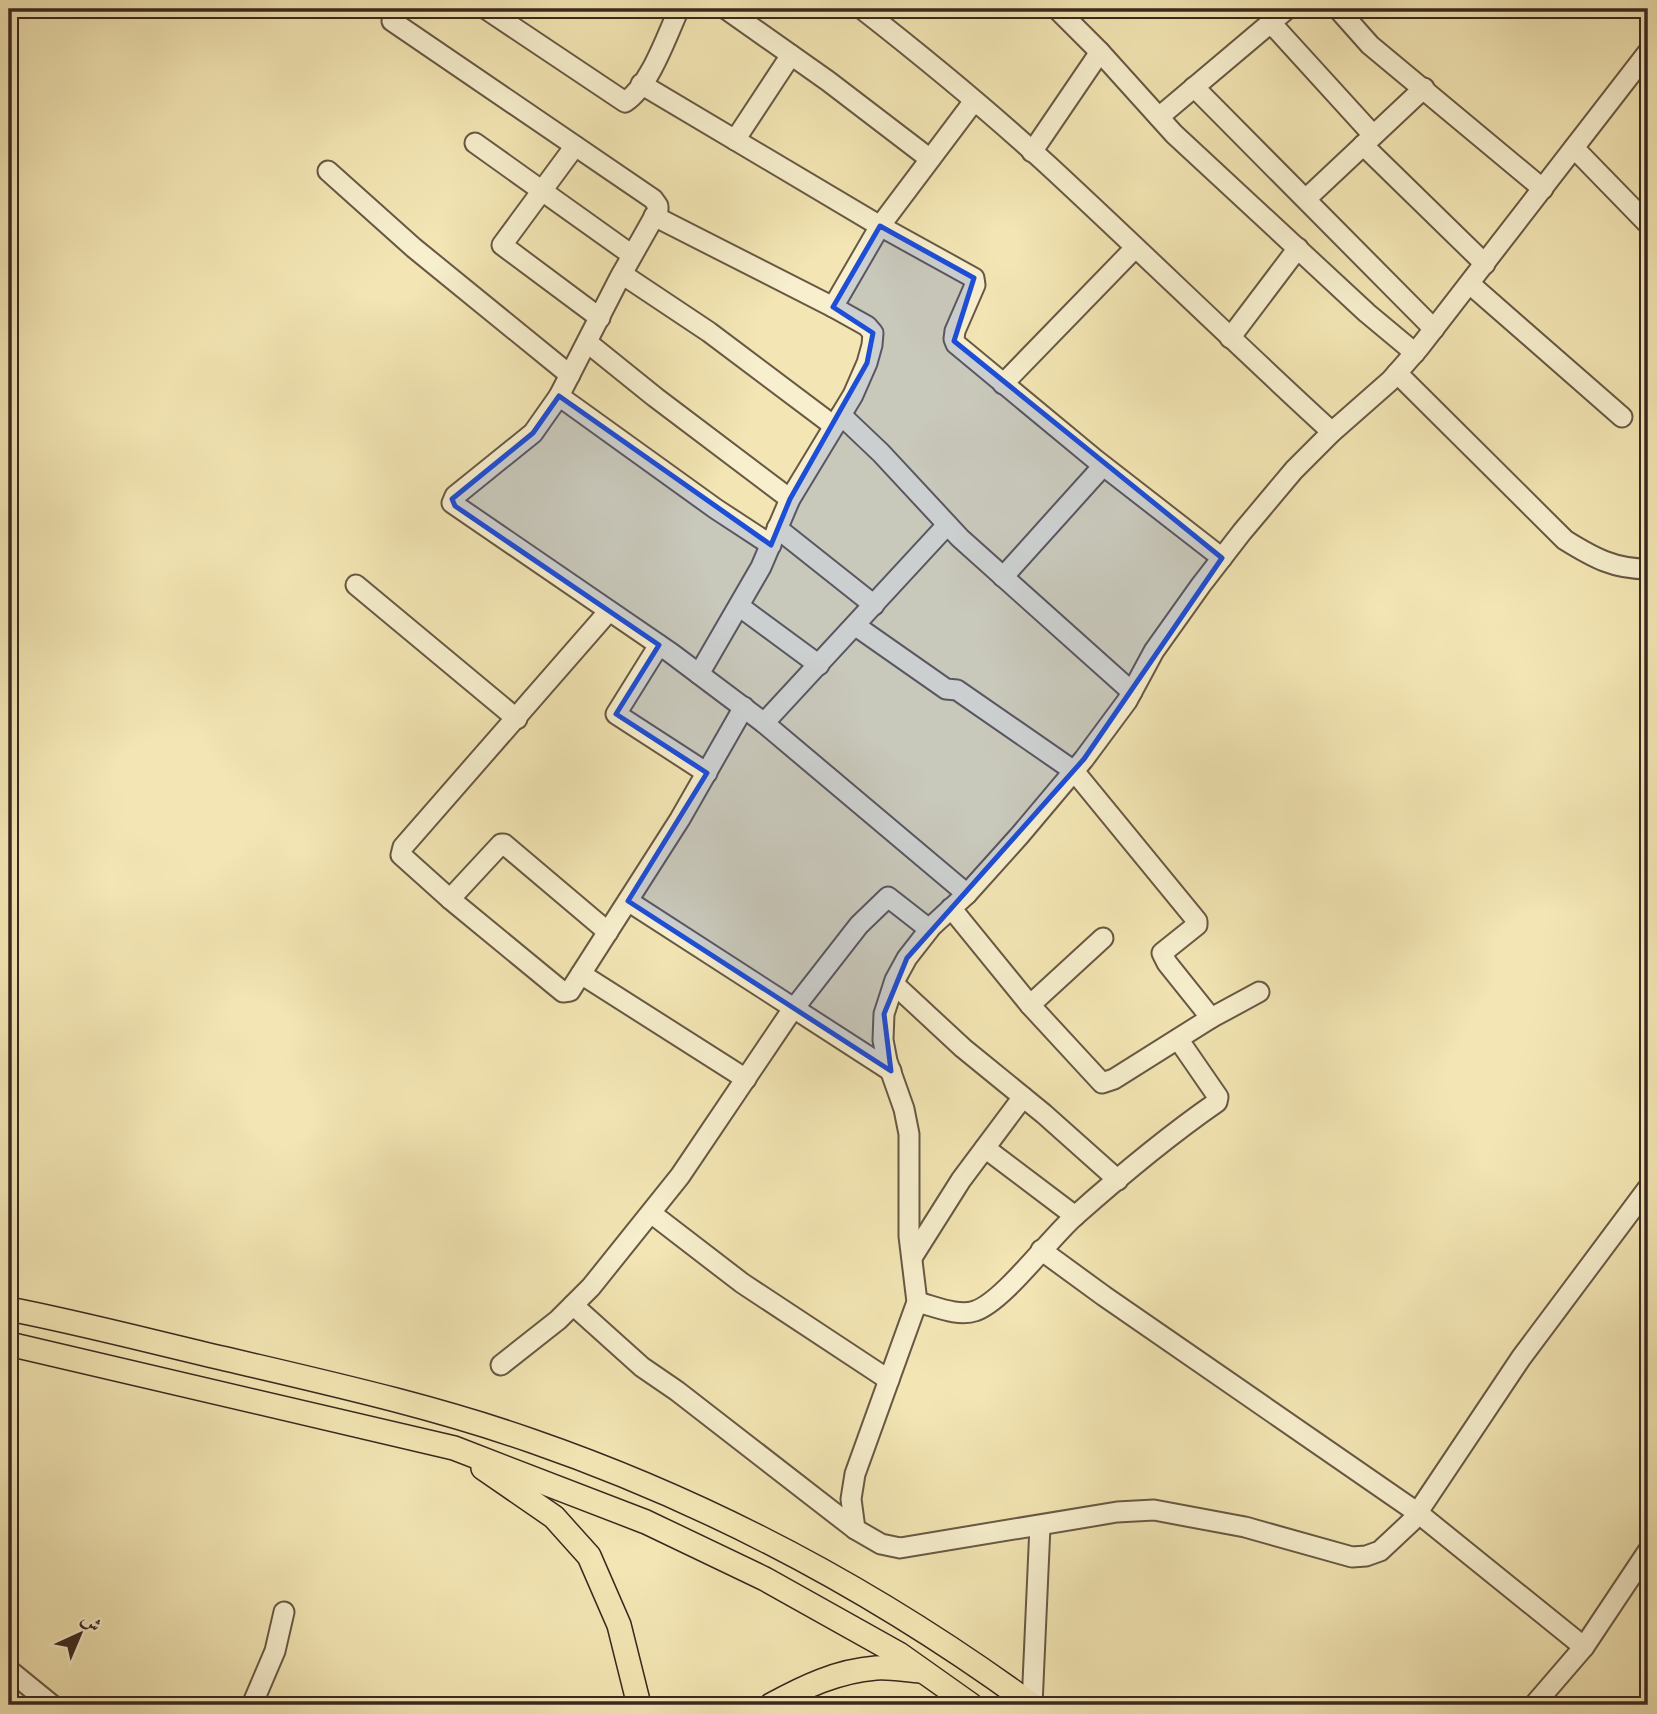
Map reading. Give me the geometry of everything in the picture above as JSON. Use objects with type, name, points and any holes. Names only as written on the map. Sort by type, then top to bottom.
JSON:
[{"type":"main road","points":[[9,1309],[403,1402],[532,1441],[595,1465],[719,1518],[836,1579],[946,1646],[1032,1705]]},
{"type":"main road","points":[[9,1344],[454,1448],[597,1502],[706,1549],[821,1609],[899,1654],[971,1705]]},
{"type":"main road","points":[[454,1448],[554,1517],[589,1556],[619,1625],[639,1705]]},
{"type":"main road","points":[[771,1705],[811,1684],[843,1674],[877,1668],[921,1671]]},
{"type":"street","points":[[486,9],[622,101],[628,100],[641,84],[679,9]]},
{"type":"street","points":[[726,9],[930,159]]},
{"type":"street","points":[[862,9],[1032,152],[1332,432]]},
{"type":"street","points":[[1057,9],[1159,117],[1367,313],[1415,353]]},
{"type":"street","points":[[1159,117],[1287,9]]},
{"type":"street","points":[[1338,9],[1362,37],[1543,189]]},
{"type":"street","points":[[392,21],[653,199],[658,206],[559,396],[533,433],[455,496],[452,503],[659,645],[744,707],[967,894]]},
{"type":"street","points":[[1271,23],[1368,140],[1485,264]]},
{"type":"street","points":[[1032,152],[1100,52]]},
{"type":"street","points":[[855,1529],[851,1499],[855,1474],[917,1303],[909,1236],[909,1135],[904,1109],[885,1052],[883,1030],[884,1014],[894,984],[907,958],[929,929],[967,894],[1074,771],[1132,692],[1154,651],[1222,558],[1294,470],[1415,353],[1648,52]]},
{"type":"street","points":[[735,140],[791,55]]},
{"type":"street","points":[[641,84],[880,226],[974,278],[975,285],[954,339],[970,356],[1103,466],[1222,558]]},
{"type":"street","points":[[1194,87],[1434,329]]},
{"type":"street","points":[[1307,198],[1424,89]]},
{"type":"street","points":[[833,307],[880,226],[974,101]]},
{"type":"street","points":[[475,143],[632,255]]},
{"type":"street","points":[[575,146],[502,245],[600,318]]},
{"type":"street","points":[[1574,148],[1648,224]]},
{"type":"street","points":[[328,172],[414,248],[570,376]]},
{"type":"street","points":[[654,216],[833,307],[867,326],[873,333],[867,363],[853,395],[790,499],[739,606],[699,674]]},
{"type":"street","points":[[1003,384],[1135,248]]},
{"type":"street","points":[[1230,338],[1298,248]]},
{"type":"street","points":[[622,274],[837,420],[881,453],[947,525],[1132,692]]},
{"type":"street","points":[[1470,284],[1622,417]]},
{"type":"street","points":[[588,342],[655,397],[790,499]]},
{"type":"street","points":[[1397,373],[1566,540],[1595,559],[1627,569],[1648,569]]},
{"type":"street","points":[[559,396],[716,509],[774,537],[874,605]]},
{"type":"street","points":[[1003,577],[1103,466]]},
{"type":"street","points":[[764,723],[947,525]]},
{"type":"street","points":[[356,585],[517,719]]},
{"type":"street","points":[[739,606],[819,665]]},
{"type":"street","points":[[609,611],[403,847],[401,855],[450,899],[564,992],[568,992],[581,974],[628,901],[707,773],[744,707]]},
{"type":"street","points":[[856,626],[946,689],[957,690],[1074,771],[1197,921],[1197,925],[1162,953],[1211,1018]]},
{"type":"street","points":[[659,645],[616,715],[707,773]]},
{"type":"street","points":[[450,899],[501,844],[504,844],[608,932]]},
{"type":"street","points":[[501,1365],[558,1320],[591,1287],[680,1176],[795,1008],[859,925],[885,899],[892,899],[929,929]]},
{"type":"street","points":[[628,901],[891,1071]]},
{"type":"street","points":[[951,908],[1030,1005],[1102,1083],[1114,1079],[1211,1018],[1259,992]]},
{"type":"street","points":[[1030,1005],[1103,938]]},
{"type":"street","points":[[581,974],[746,1079]]},
{"type":"street","points":[[894,984],[963,1048],[1118,1180]]},
{"type":"street","points":[[917,1303],[963,1313],[992,1304],[1075,1216],[1191,1120],[1218,1101],[1178,1039]]},
{"type":"street","points":[[913,1256],[961,1181],[1023,1097]]},
{"type":"street","points":[[985,1148],[1075,1216]]},
{"type":"street","points":[[573,1305],[642,1367],[855,1529],[881,1544],[900,1548],[1116,1513],[1154,1510],[1213,1519],[1293,1538],[1353,1557],[1366,1556],[1380,1551],[1399,1536],[1418,1513],[1521,1358],[1648,1188]]},
{"type":"street","points":[[651,1213],[742,1283],[889,1380]]},
{"type":"street","points":[[1041,1250],[1418,1513],[1584,1647]]},
{"type":"street","points":[[1032,1705],[1040,1526]]},
{"type":"street","points":[[1534,1705],[1584,1647],[1648,1551]]},
{"type":"street","points":[[252,1705],[275,1651],[284,1612]]},
{"type":"street","points":[[9,1670],[52,1705]]},
{"type":"highlighted area","points":[[880,226],[974,278],[954,341],[1222,558],[1084,759],[907,958],[884,1014],[891,1071],[628,901],[707,773],[616,714],[659,645],[455,506],[452,499],[533,433],[559,396],[771,545],[790,499],[867,363],[873,333],[833,307]]}]
